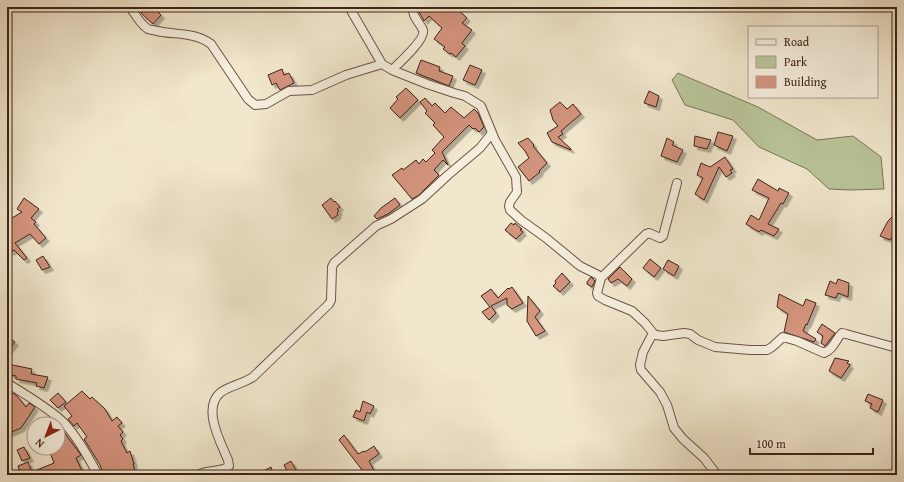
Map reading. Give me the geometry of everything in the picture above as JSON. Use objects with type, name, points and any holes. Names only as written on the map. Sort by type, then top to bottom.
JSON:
[{"type":"street","points":[[130,7],[141,23],[148,29],[170,34],[196,36],[211,44],[248,100],[255,105],[266,104],[289,91],[312,90],[346,75],[382,64]]},
{"type":"street","points":[[349,7],[382,64],[392,70],[427,84],[465,96],[481,106],[492,133],[516,177],[517,192],[510,202],[510,210],[580,266],[601,278]]},
{"type":"street","points":[[392,70],[417,44],[423,34],[423,31],[413,16],[413,11],[416,7]]},
{"type":"street","points":[[198,475],[208,471],[225,469],[229,466],[213,421],[212,409],[220,392],[253,377],[329,304],[331,300],[332,267],[334,263],[376,226],[391,219],[422,199],[458,165],[480,148],[492,133]]},
{"type":"street","points":[[677,183],[663,236],[660,238],[649,233],[646,234],[601,278],[597,293],[598,296],[632,311],[653,333],[662,336],[684,333],[690,334],[698,340],[715,347],[767,350],[783,337],[824,352],[829,351],[833,347],[842,333],[897,348]]},
{"type":"street","points":[[653,333],[643,352],[640,365],[641,370],[660,392],[667,405],[674,428],[683,439],[704,458],[717,475]]},
{"type":"street","points":[[7,383],[30,397],[64,423],[98,475]]},
{"type":"green space","points":[[678,73],[758,107],[817,140],[853,136],[881,157],[884,189],[829,189],[807,169],[759,147],[733,120],[685,105],[672,80]]},
{"type":"building","points":[[146,7],[153,7],[161,15],[153,24],[141,13]]},
{"type":"building","points":[[421,7],[455,7],[467,18],[462,23],[472,30],[462,43],[465,46],[456,57],[443,49],[445,47],[434,39],[442,28],[429,16],[424,21],[419,12]]},
{"type":"building","points":[[421,60],[440,67],[439,71],[453,76],[449,86],[416,73]]},
{"type":"building","points":[[470,65],[482,70],[475,85],[463,80]]},
{"type":"building","points":[[282,69],[284,75],[289,73],[294,83],[280,90],[276,83],[272,85],[268,75]]},
{"type":"building","points":[[406,88],[418,100],[400,118],[390,108],[398,99],[396,97]]},
{"type":"building","points":[[649,91],[659,96],[656,107],[644,103]]},
{"type":"building","points":[[425,98],[432,106],[435,103],[445,113],[451,107],[464,118],[474,109],[478,113],[484,127],[479,132],[469,125],[442,152],[448,165],[443,160],[434,170],[439,175],[419,195],[412,199],[392,175],[402,168],[403,170],[416,160],[419,164],[423,159],[426,162],[435,153],[432,150],[444,137],[433,125],[435,123],[425,113],[427,111],[420,102]]},
{"type":"building","points":[[560,102],[567,109],[573,104],[581,114],[561,131],[563,134],[558,137],[571,150],[552,142],[547,133],[558,126],[553,120],[550,110]]},
{"type":"building","points":[[718,132],[733,136],[727,151],[714,145]]},
{"type":"building","points":[[695,136],[711,140],[707,149],[694,146]]},
{"type":"building","points":[[528,138],[547,163],[539,171],[540,172],[529,181],[518,167],[529,158],[518,143]]},
{"type":"building","points":[[667,138],[674,142],[672,145],[683,150],[677,162],[661,156]]},
{"type":"building","points":[[725,157],[733,169],[730,170],[732,173],[726,177],[719,167],[704,200],[695,194],[703,178],[697,175],[701,163],[710,167]]},
{"type":"building","points":[[758,179],[778,191],[779,188],[789,193],[783,204],[781,203],[768,224],[779,229],[774,236],[761,230],[759,232],[746,224],[751,215],[759,220],[769,198],[752,190]]},
{"type":"building","points":[[24,198],[39,209],[31,218],[36,222],[34,224],[46,238],[39,244],[30,234],[15,243],[27,258],[24,260],[14,250],[10,252],[7,248],[7,221],[22,212],[17,209]]},
{"type":"building","points":[[331,198],[340,207],[337,209],[339,211],[337,213],[338,215],[332,219],[322,205]]},
{"type":"building","points":[[395,198],[400,205],[388,214],[377,219],[374,216],[381,208]]},
{"type":"building","points":[[897,212],[897,239],[892,237],[890,240],[880,236],[888,221]]},
{"type":"building","points":[[511,223],[514,225],[515,223],[522,229],[520,230],[523,232],[516,239],[505,230]]},
{"type":"building","points":[[43,256],[50,267],[42,270],[36,260]]},
{"type":"building","points":[[650,259],[661,268],[654,277],[643,268]]},
{"type":"building","points":[[668,260],[679,266],[674,276],[663,269]]},
{"type":"building","points":[[620,267],[632,279],[627,286],[618,279],[611,283],[608,279]]},
{"type":"building","points":[[562,273],[570,282],[560,292],[553,286],[556,283],[555,281]]},
{"type":"building","points":[[591,277],[595,281],[592,287],[587,284]]},
{"type":"building","points":[[838,279],[849,283],[848,297],[838,293],[836,298],[825,295],[830,281],[836,284]]},
{"type":"building","points":[[512,287],[523,303],[512,309],[507,305],[507,298],[491,306],[496,313],[489,320],[482,312],[490,307],[481,296],[491,289],[498,298],[508,288],[509,289]]},
{"type":"building","points":[[779,294],[803,306],[806,299],[816,303],[803,331],[816,339],[814,342],[784,332],[788,314],[777,307]]},
{"type":"building","points":[[528,296],[540,311],[535,317],[545,331],[536,336],[527,321]]},
{"type":"building","points":[[822,324],[835,333],[825,346],[821,343],[823,336],[817,332]]},
{"type":"building","points":[[7,336],[15,342],[7,352]]},
{"type":"building","points":[[835,358],[849,361],[847,363],[850,365],[841,378],[829,371]]},
{"type":"building","points":[[8,364],[32,369],[31,374],[48,377],[44,388],[36,386],[37,383],[16,379],[16,376],[7,374]]},
{"type":"building","points":[[7,390],[11,395],[13,393],[17,396],[26,407],[29,403],[35,407],[29,416],[26,416],[26,420],[21,428],[7,434]]},
{"type":"building","points":[[82,391],[90,399],[92,397],[105,409],[112,421],[117,417],[122,423],[118,426],[123,432],[120,435],[123,439],[121,441],[127,453],[130,451],[136,475],[104,475],[100,465],[84,439],[87,437],[77,423],[74,426],[68,419],[72,416],[64,406]]},
{"type":"building","points":[[58,393],[66,402],[58,408],[50,400]]},
{"type":"building","points":[[868,394],[883,400],[878,412],[870,408],[872,404],[865,401]]},
{"type":"building","points":[[363,401],[374,406],[370,414],[367,412],[364,421],[353,417],[356,410],[360,412]]},
{"type":"building","points":[[66,435],[81,455],[76,458],[83,473],[79,475],[21,475],[18,466],[28,462],[32,472],[54,463],[51,456],[66,456]]},
{"type":"building","points":[[344,435],[358,454],[364,451],[365,452],[374,446],[379,454],[369,461],[376,475],[366,475],[339,440]]},
{"type":"building","points":[[24,447],[26,456],[29,456],[30,458],[22,461],[17,450]]},
{"type":"building","points":[[291,461],[297,472],[289,475],[284,465]]},
{"type":"building","points":[[271,467],[274,475],[256,475]]}]
